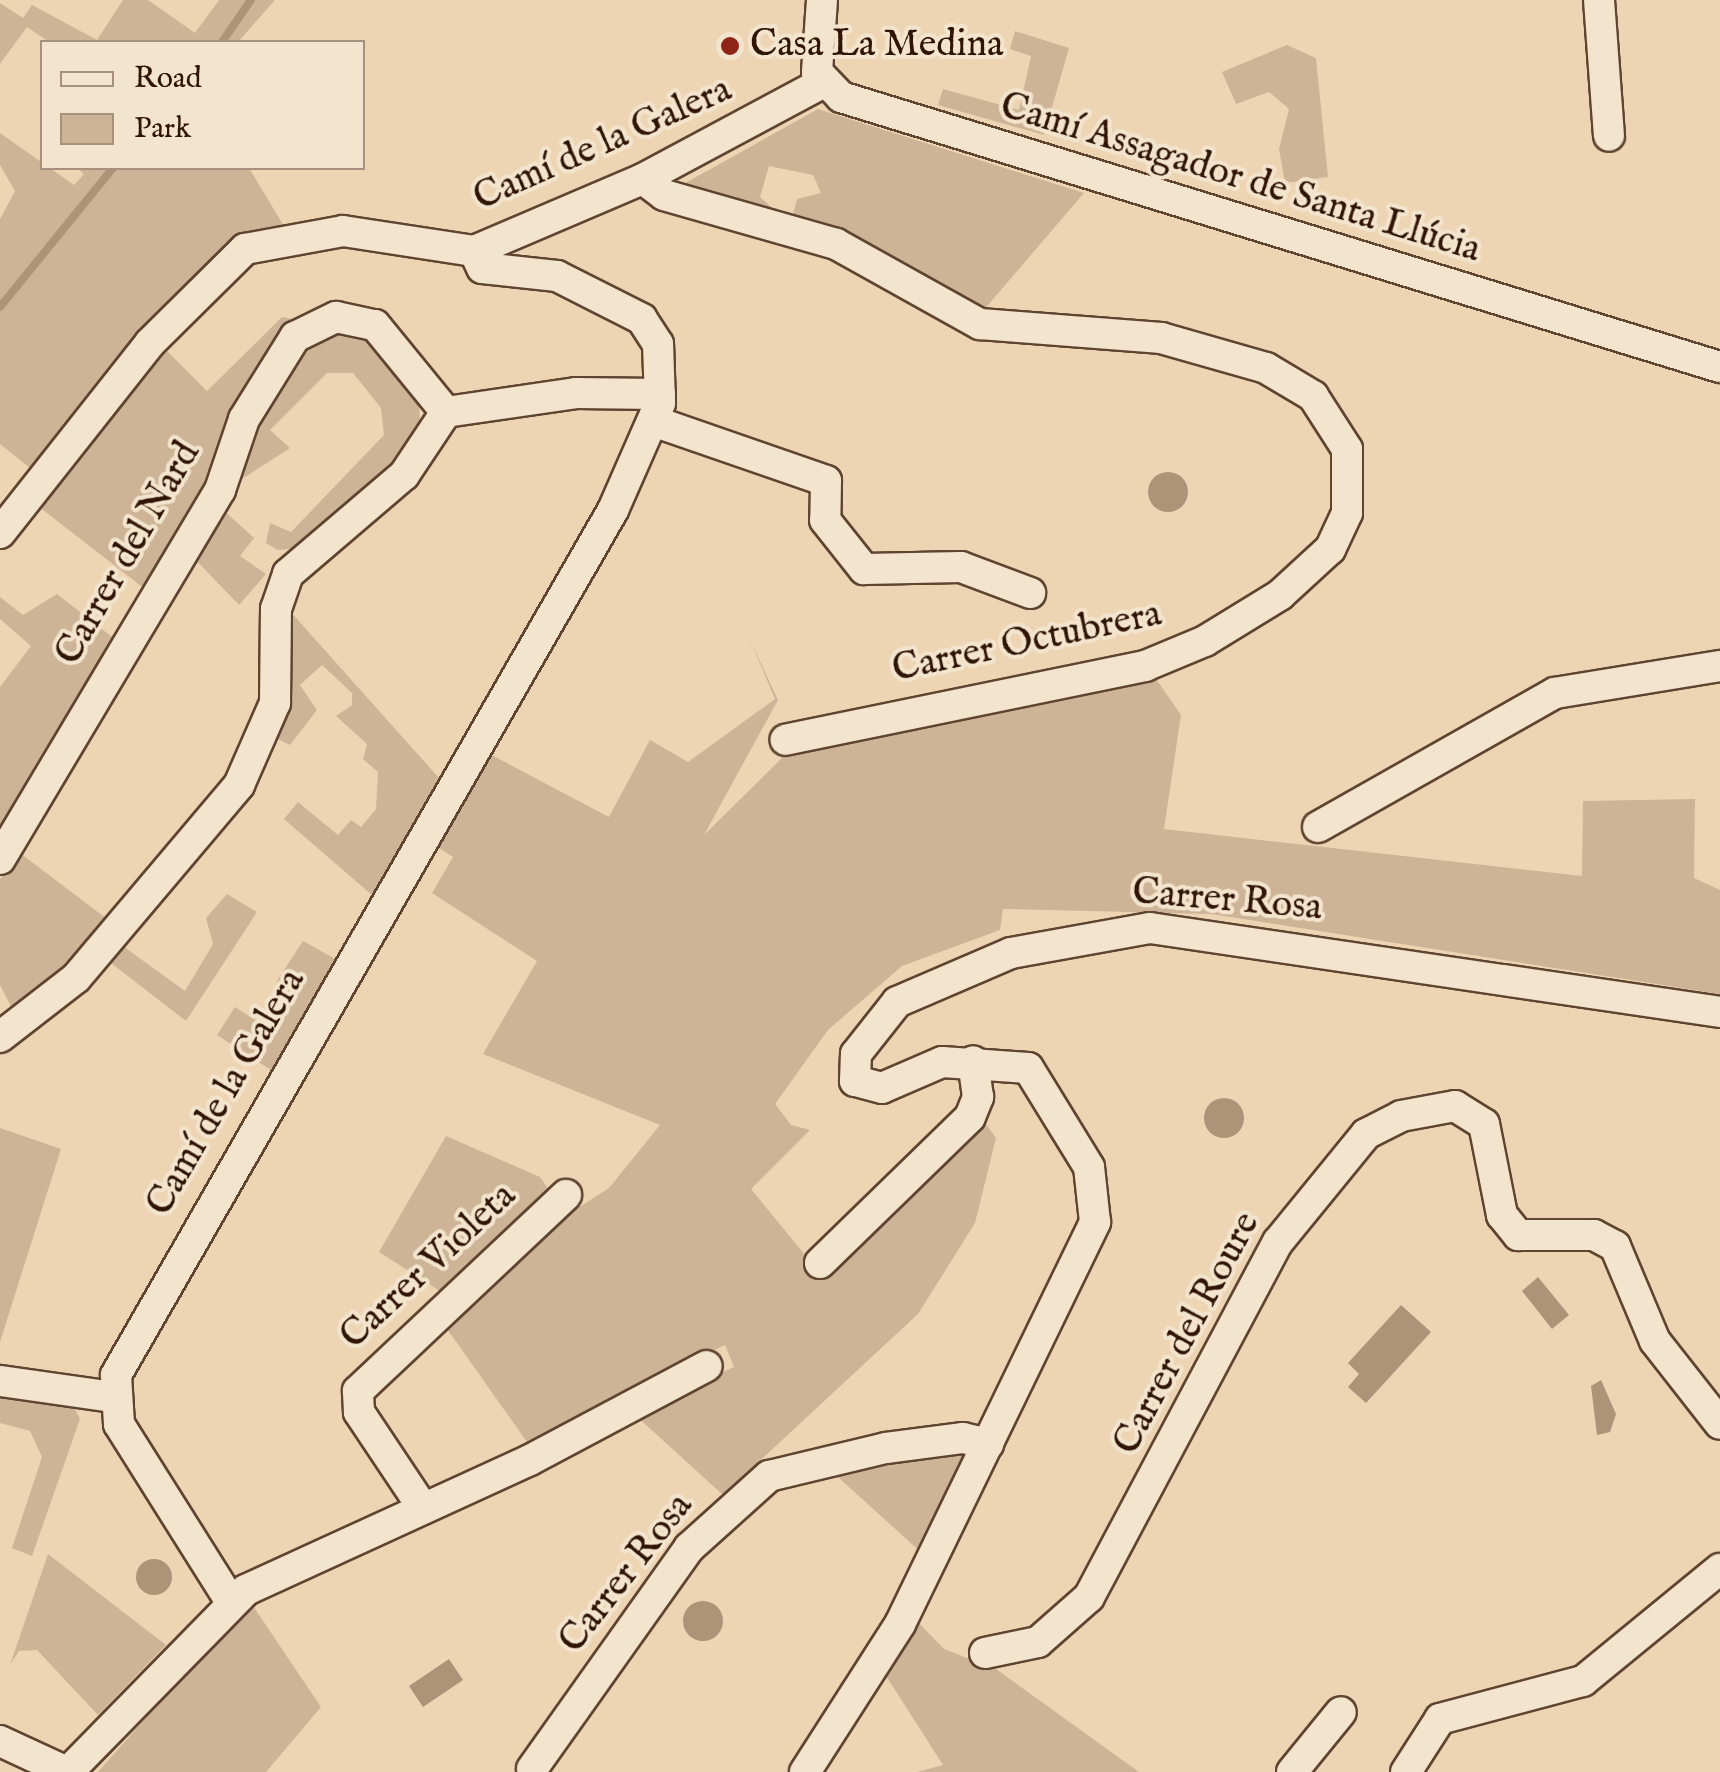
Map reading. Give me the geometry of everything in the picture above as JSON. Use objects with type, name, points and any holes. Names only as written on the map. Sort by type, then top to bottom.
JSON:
[{"type":"street","points":[[822,0],[815,57],[822,83]]},
{"type":"street","points":[[1599,0],[1610,136]]},
{"type":"street","name":"Camí de la Galera","points":[[113,1397],[130,1345],[658,408],[656,336],[642,319],[557,276],[482,268],[474,251],[643,179],[822,83]]},
{"type":"street","name":"Camí Assagador de Santa Llúcia","points":[[822,83],[876,109],[1720,368]]},
{"type":"street","name":"Carrer Octubrera","points":[[643,179],[664,195],[836,244],[980,324],[1148,336],[1266,368],[1313,396],[1347,450],[1348,514],[1330,549],[1280,595],[1205,641],[1145,666],[786,740]]},
{"type":"street","points":[[0,533],[150,343],[245,249],[343,231],[474,251]]},
{"type":"street","name":"Carrer del Nard","points":[[0,860],[220,490],[244,419],[295,337],[336,317],[375,325],[446,412]]},
{"type":"street","points":[[0,1037],[76,978],[239,785],[276,703],[276,610],[288,574],[404,474],[446,412],[576,393],[658,408],[826,481],[825,520],[864,569],[960,567],[1030,592]]},
{"type":"street","points":[[1318,827],[1555,693],[1720,666]]},
{"type":"street","name":"Carrer Rosa","points":[[806,1772],[900,1624],[1085,1257],[1097,1206],[1079,1146],[1039,1078],[1016,1064],[942,1062],[874,1090],[852,1072],[872,1029],[914,990],[1011,953],[1118,930],[1218,934],[1720,1012]]},
{"type":"street","points":[[820,1263],[970,1117],[978,1096],[973,1061]]},
{"type":"street","name":"Carrer del Roure","points":[[985,1652],[1050,1636],[1089,1598],[1278,1242],[1366,1134],[1400,1116],[1455,1106],[1484,1124],[1502,1214],[1518,1234],[1594,1235],[1616,1246],[1662,1354],[1720,1424]]},
{"type":"street","name":"Carrer Violeta","points":[[421,1505],[359,1412],[358,1390],[566,1194]]},
{"type":"street","points":[[0,1742],[67,1772],[231,1602],[421,1505],[530,1460],[707,1366]]},
{"type":"street","points":[[0,1380],[113,1397],[119,1424],[231,1602]]},
{"type":"street","name":"Carrer Rosa","points":[[532,1769],[689,1548],[770,1476],[886,1448],[963,1438],[988,1444]]},
{"type":"street","points":[[1406,1772],[1440,1719],[1583,1681],[1720,1569]]},
{"type":"street","points":[[1292,1772],[1341,1712]]},
{"type":"green space","points":[[123,0],[148,0],[195,33],[219,0],[275,0],[240,40],[97,40]]},
{"type":"green space","points":[[0,3],[23,18],[32,5],[97,40],[46,40],[27,27],[0,64]]},
{"type":"green space","points":[[1015,31],[1069,48],[1044,135],[938,105],[943,89],[1019,110],[1031,56],[1010,49]]},
{"type":"green space","points":[[1287,45],[1316,58],[1328,177],[1285,183],[1279,149],[1289,109],[1269,92],[1236,104],[1222,72]]},
{"type":"green space","points":[[818,109],[1084,193],[983,311],[793,214],[797,199],[821,193],[813,175],[769,166],[760,197],[772,208],[680,186]]},
{"type":"green space","points":[[0,133],[40,161],[40,170],[53,170],[74,185],[84,174],[79,170],[250,170],[285,228],[35,472],[0,444],[0,219],[15,191],[0,165]]},
{"type":"green space","points":[[282,317],[302,321],[145,589],[34,503],[161,345],[207,391]]},
{"type":"green space","points":[[360,328],[419,395],[420,429],[398,465],[300,548],[278,550],[266,543],[270,523],[291,532],[384,435],[381,408],[353,373],[327,373],[270,430],[290,448],[236,483],[252,428],[311,336]]},
{"type":"green space","points":[[220,507],[254,538],[240,556],[266,574],[239,605],[189,553]]},
{"type":"green space","points":[[57,594],[116,640],[0,840],[0,687],[31,646],[0,619],[0,597],[23,615]]},
{"type":"green space","points":[[289,610],[439,778],[373,896],[284,819],[298,802],[338,835],[351,820],[361,827],[376,809],[378,772],[363,759],[367,744],[336,716],[352,705],[352,693],[322,665],[300,685],[317,710],[290,745],[276,738],[292,681]]},
{"type":"green space","points":[[750,640],[778,700],[704,835],[786,754],[1156,679],[1181,715],[1164,829],[1582,876],[1583,801],[1695,799],[1694,878],[1720,890],[1720,994],[1211,914],[1003,909],[1000,930],[902,966],[828,1030],[775,1104],[791,1125],[810,1130],[751,1189],[824,1278],[985,1123],[996,1138],[975,1223],[918,1314],[723,1495],[634,1414],[734,1367],[725,1345],[527,1442],[445,1326],[443,1293],[379,1252],[446,1136],[540,1177],[567,1215],[609,1188],[660,1125],[483,1054],[537,961],[432,893],[453,857],[433,844],[486,752],[609,817],[650,740],[688,762],[775,699]]},
{"type":"green space","points":[[20,853],[111,922],[16,1016],[0,985],[0,879]]},
{"type":"green space","points":[[227,894],[257,912],[186,1021],[107,960],[120,944],[185,991],[213,944],[206,918]]},
{"type":"green space","points":[[303,941],[337,960],[271,1070],[217,1035],[235,1007],[268,1028],[281,1000],[273,994],[278,979]]},
{"type":"green space","points":[[0,1128],[61,1149],[0,1342]]},
{"type":"green space","points":[[0,1394],[75,1409],[80,1419],[32,1556],[12,1548],[42,1457],[30,1431],[0,1423]]},
{"type":"green space","points":[[961,1449],[966,1458],[924,1555],[829,1469]]},
{"type":"green space","points":[[48,1554],[166,1645],[98,1715],[37,1650],[19,1651],[10,1665]]},
{"type":"green space","points":[[249,1600],[321,1707],[266,1772],[98,1772]]},
{"type":"green space","points":[[916,1620],[944,1649],[996,1669],[1139,1772],[917,1772],[943,1765],[881,1668]]},
{"type":"shaded area","points":[[1168,472],[1182,478],[1188,492],[1182,506],[1168,512],[1154,506],[1148,492],[1154,478]]},
{"type":"shaded area","points":[[1224,1098],[1238,1104],[1244,1118],[1238,1132],[1224,1138],[1210,1132],[1204,1118],[1210,1104]]},
{"type":"shaded area","points":[[1538,1277],[1569,1315],[1552,1329],[1522,1291]]},
{"type":"shaded area","points":[[1401,1305],[1431,1332],[1366,1403],[1348,1387],[1359,1374],[1348,1363]]},
{"type":"shaded area","points":[[1601,1380],[1616,1414],[1610,1432],[1597,1435],[1591,1386]]},
{"type":"shaded area","points":[[154,1559],[167,1564],[172,1577],[167,1590],[154,1595],[141,1590],[136,1577],[141,1564]]},
{"type":"shaded area","points":[[703,1601],[717,1607],[723,1621],[717,1635],[703,1641],[689,1635],[683,1621],[689,1607]]},
{"type":"shaded area","points":[[449,1659],[463,1680],[423,1707],[409,1686]]},
{"type":"waterway","points":[[223,40],[251,0]]},
{"type":"waterway","points":[[0,307],[111,170]]},
{"type":"place","name":"Casa La Medina","points":[[730,46]]}]
